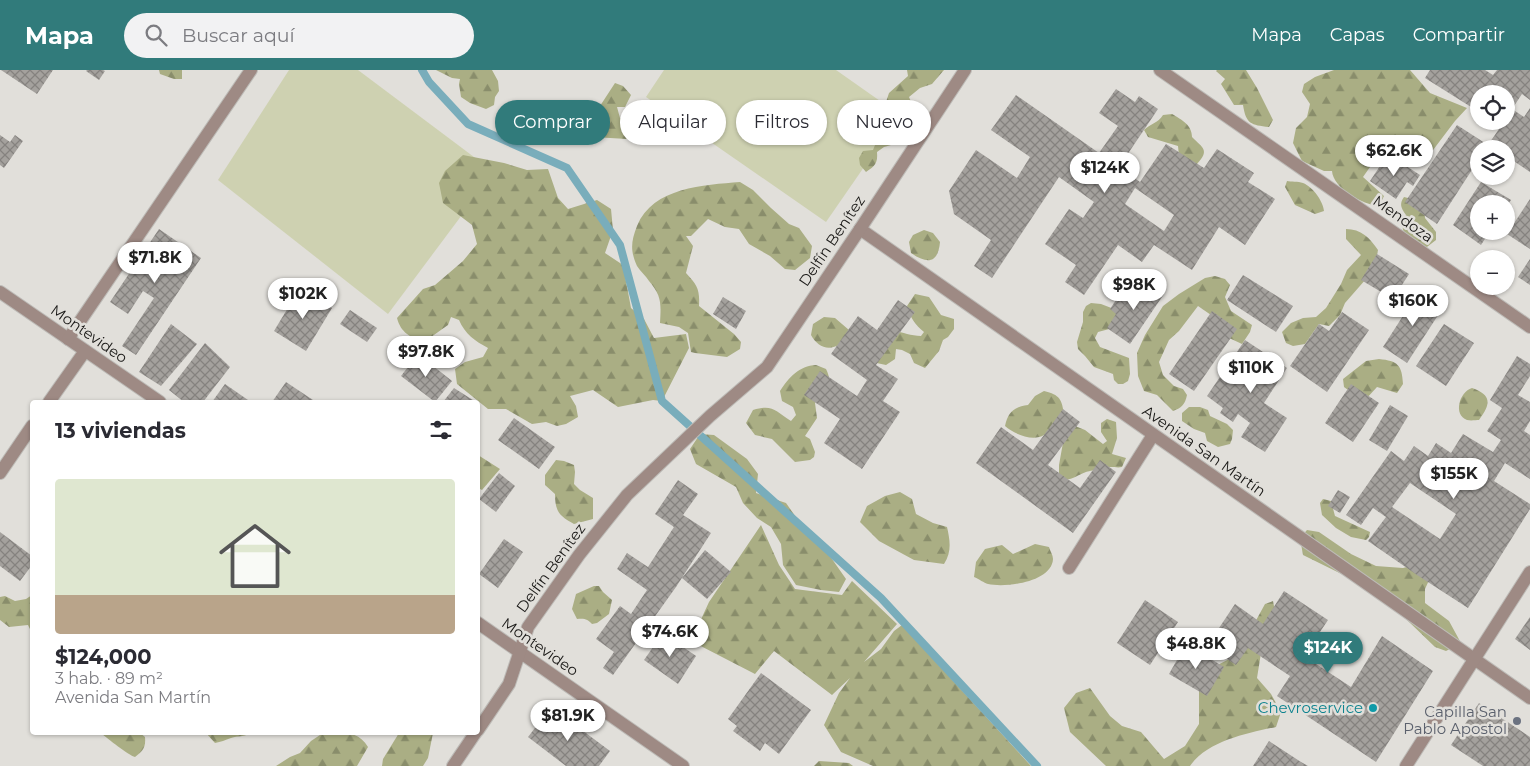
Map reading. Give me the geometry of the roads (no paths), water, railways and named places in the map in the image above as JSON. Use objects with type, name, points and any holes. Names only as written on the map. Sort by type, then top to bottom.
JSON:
[{"type":"street","points":[[68,339],[251,70]]},
{"type":"street","name":"Delfín Benítez","points":[[480,727],[509,684],[528,627],[579,555],[627,495],[710,416],[767,367],[965,70]]},
{"type":"street","name":"Mendoza","points":[[1160,70],[1530,327]]},
{"type":"street","name":"Avenida San Martín","points":[[860,229],[1530,698]]},
{"type":"street","name":"Montevideo","points":[[0,292],[157,400]]},
{"type":"street","points":[[50,400],[85,351]]},
{"type":"street","points":[[0,473],[30,429]]},
{"type":"street","points":[[1069,568],[1153,435]]},
{"type":"street","points":[[1406,766],[1530,572]]},
{"type":"street","name":"Montevideo","points":[[480,624],[683,766]]},
{"type":"street","name":"Delfín Benítez","points":[[453,766],[474,735]]},
{"type":"waterway","points":[[422,70],[429,82],[468,124],[567,168],[620,245],[662,401],[881,598],[1037,766]]},
{"type":"place","name":"Chevroservice","points":[[1373,708]]},
{"type":"place","name":"Capilla San Pablo Apostol","points":[[1517,721]]}]
